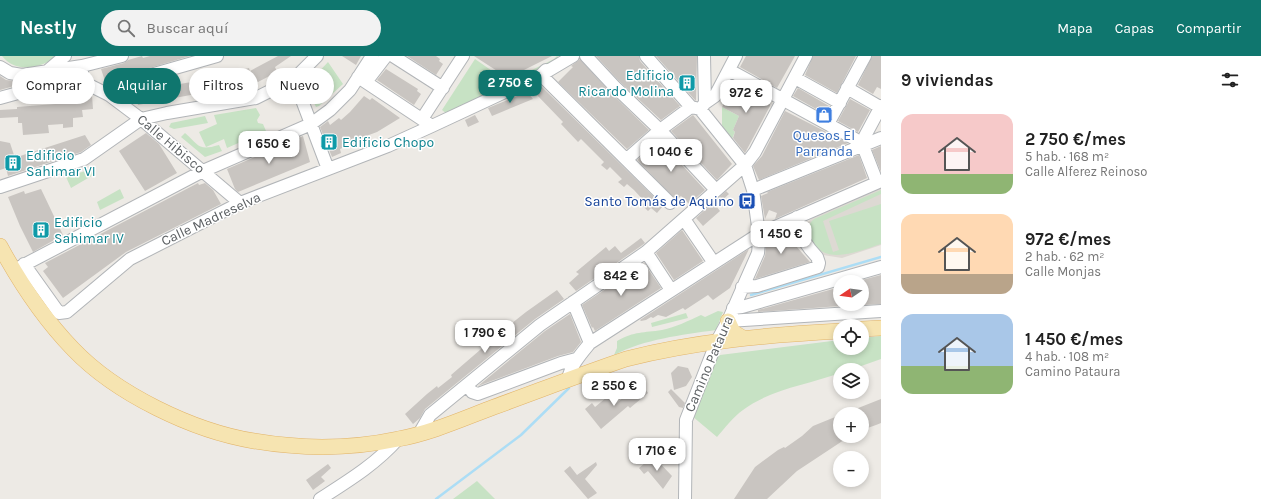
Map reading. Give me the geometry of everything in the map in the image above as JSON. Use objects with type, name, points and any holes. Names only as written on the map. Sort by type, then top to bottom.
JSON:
[{"type":"main road","points":[[0,246],[19,268],[46,318],[74,349],[97,370],[123,389],[182,419],[222,433],[253,441],[286,445],[348,446],[398,439],[419,434],[568,379],[626,359],[659,350],[743,338],[833,332]]},
{"type":"main road","points":[[730,314],[733,332],[743,338]]},
{"type":"main road","points":[[869,329],[881,328]]},
{"type":"street","points":[[51,68],[65,56]]},
{"type":"street","points":[[70,68],[122,56]]},
{"type":"street","points":[[175,68],[217,56]]},
{"type":"street","points":[[305,68],[317,56]]},
{"type":"street","points":[[362,80],[372,56]]},
{"type":"street","points":[[19,268],[203,170],[311,124],[330,110],[386,56]]},
{"type":"street","points":[[393,56],[443,88]]},
{"type":"street","points":[[541,75],[562,56]]},
{"type":"street","points":[[541,75],[573,56]]},
{"type":"street","points":[[586,56],[614,86],[660,130],[716,190]]},
{"type":"street","points":[[646,56],[699,106],[745,165]]},
{"type":"street","points":[[699,106],[705,86],[704,56]]},
{"type":"street","points":[[627,159],[660,130],[715,96],[736,56]]},
{"type":"street","points":[[419,434],[430,415],[540,325],[646,252],[745,165],[755,152],[806,56]]},
{"type":"street","points":[[828,124],[865,56]]},
{"type":"street","points":[[362,80],[427,123],[457,58]]},
{"type":"street","points":[[0,67],[12,73]]},
{"type":"street","points":[[568,379],[569,373],[576,359],[590,343],[671,290],[759,234],[879,181],[863,146],[854,139],[729,70]]},
{"type":"street","points":[[541,75],[670,203]]},
{"type":"street","name":"Calle Madreselva","points":[[19,268],[59,313],[67,312],[130,259],[240,203],[388,146],[427,123],[541,75]]},
{"type":"street","points":[[795,78],[840,102]]},
{"type":"street","points":[[705,86],[709,88],[720,85]]},
{"type":"street","points":[[847,88],[881,107],[865,136],[863,146]]},
{"type":"street","points":[[0,187],[84,159],[141,119],[167,112],[256,98],[266,93]]},
{"type":"street","points":[[0,98],[12,95]]},
{"type":"street","name":"Calle Hibisco","points":[[120,104],[141,119],[203,170],[240,203]]},
{"type":"street","points":[[303,104],[328,169]]},
{"type":"street","points":[[753,190],[881,138]]},
{"type":"street","name":"Camino Pataura","points":[[685,499],[686,420],[717,341],[758,253],[759,234],[753,190],[745,165]]},
{"type":"street","points":[[742,287],[757,286],[818,267],[820,263],[818,257],[803,239],[797,216]]},
{"type":"street","points":[[684,219],[714,263]]},
{"type":"street","points":[[646,252],[671,290]]},
{"type":"street","points":[[861,275],[881,267]]},
{"type":"street","points":[[730,314],[742,307],[833,283]]},
{"type":"street","points":[[573,302],[590,343]]},
{"type":"street","points":[[730,314],[833,309]]},
{"type":"street","points":[[869,310],[881,311]]},
{"type":"street","points":[[463,389],[462,397],[467,398],[561,363],[576,359]]},
{"type":"street","points":[[438,409],[436,414],[437,421],[440,425],[444,426]]},
{"type":"street","points":[[320,499],[368,468],[384,455],[398,439]]},
{"type":"shaded area","points":[[881,188],[881,245],[842,258],[823,255],[809,242],[806,229],[808,222],[812,218]]},
{"type":"green space","points":[[2,56],[59,56],[37,66],[22,67],[15,66]]},
{"type":"green space","points":[[557,56],[555,61],[447,114],[442,110],[475,59],[508,82],[554,59]]},
{"type":"green space","points":[[328,62],[332,68],[322,68]]},
{"type":"green space","points":[[334,71],[343,84],[334,92]]},
{"type":"green space","points":[[315,104],[321,104],[319,106],[316,107]]},
{"type":"green space","points":[[722,107],[739,116],[733,130],[735,132],[731,141],[722,125]]},
{"type":"green space","points":[[256,108],[260,115],[257,120],[258,123],[263,124],[266,131],[227,148],[224,139],[206,147],[199,132],[217,124],[214,115]]},
{"type":"green space","points":[[205,116],[208,123],[174,129],[169,127],[171,123]]},
{"type":"green space","points":[[185,133],[200,146],[212,147],[219,145],[222,151],[205,157],[181,137]]},
{"type":"green space","points":[[92,169],[95,174],[71,188],[66,177]]},
{"type":"green space","points":[[120,189],[124,198],[100,210],[97,202]]},
{"type":"green space","points":[[881,190],[881,194],[823,221],[833,252],[839,250],[829,221],[881,204],[881,244],[842,255],[824,253],[816,248],[808,233],[809,225],[814,219]]},
{"type":"green space","points":[[718,311],[723,312],[716,330],[651,341],[614,355],[617,348],[617,341],[629,335],[667,329],[701,315],[705,317]]},
{"type":"green space","points":[[686,313],[688,318],[652,327],[651,323]]},
{"type":"green space","points":[[881,336],[881,359],[869,363],[833,363],[833,375],[765,397],[739,413],[717,437],[692,416],[716,357],[720,355],[833,341],[833,355],[869,355],[869,337]]},
{"type":"green space","points":[[477,481],[495,499],[453,499]]},
{"type":"building","points":[[142,56],[143,58],[150,56],[190,56],[149,68],[105,68],[124,63],[128,60]]},
{"type":"building","points":[[278,56],[291,56],[275,68],[266,68],[266,78],[258,82],[258,68],[256,68]]},
{"type":"building","points":[[342,56],[361,56],[356,65]]},
{"type":"building","points":[[407,56],[436,56],[443,64],[436,75]]},
{"type":"building","points":[[474,56],[552,56],[508,78]]},
{"type":"building","points":[[596,56],[639,56],[640,61],[680,106],[661,120],[619,81]]},
{"type":"building","name":"Edificio Ricardo Molina","points":[[656,56],[697,56],[696,101],[695,100]]},
{"type":"building","points":[[746,56],[795,56],[777,88],[740,67]]},
{"type":"building","points":[[813,56],[856,56],[837,93],[805,75]]},
{"type":"building","points":[[872,56],[881,56],[881,89],[877,87],[873,94],[858,85]]},
{"type":"building","points":[[580,59],[609,91],[649,130],[627,149],[558,82],[573,67],[571,66]]},
{"type":"building","points":[[386,69],[418,89],[417,91],[421,94],[414,105],[377,80]]},
{"type":"building","points":[[0,76],[6,80],[12,81],[12,87],[0,90]]},
{"type":"building","points":[[189,82],[189,95],[181,97],[181,84]]},
{"type":"building","points":[[735,84],[770,103],[770,106],[745,153],[733,138],[735,132],[733,130],[739,116],[722,107]]},
{"type":"building","points":[[541,86],[663,206],[657,213],[651,208],[648,211],[642,205],[645,202],[634,190],[627,184],[624,187],[618,182],[622,179],[610,167],[607,170],[601,165],[604,162],[581,139],[578,142],[561,124],[563,122],[535,93]]},
{"type":"building","points":[[798,88],[829,106],[825,114],[793,96]]},
{"type":"building","points":[[527,92],[533,99],[492,116],[488,108]]},
{"type":"building","points":[[364,96],[370,100],[372,98],[400,118],[377,132],[350,142],[351,144],[340,149],[341,153],[332,157],[320,127],[328,121],[330,125],[339,118],[341,120]]},
{"type":"building","points":[[850,99],[870,110],[858,132],[838,121]]},
{"type":"building","points":[[55,104],[93,104],[93,109],[82,110],[83,117],[73,118],[73,127],[63,128],[63,124],[48,125],[49,133],[23,135],[22,123],[18,123],[18,117],[0,118],[0,110],[17,109],[17,107]]},
{"type":"building","points":[[785,111],[848,143],[759,180],[753,166],[762,156]]},
{"type":"building","points":[[475,115],[479,122],[468,127],[465,120]]},
{"type":"building","points":[[693,115],[732,164],[717,180],[671,131]]},
{"type":"building","points":[[146,133],[159,144],[177,173],[145,191],[119,151]]},
{"type":"building","points":[[85,135],[91,145],[81,152],[8,176],[6,168],[0,170],[0,141],[10,143],[14,155],[16,154],[17,157]]},
{"type":"building","points":[[303,136],[310,162],[238,192],[235,189],[227,169]]},
{"type":"building","points":[[659,140],[705,190],[689,204],[681,196],[676,200],[637,160]]},
{"type":"building","points":[[881,146],[881,172],[872,150]]},
{"type":"building","points":[[859,155],[867,178],[775,219],[777,213],[769,210],[765,219],[761,196],[768,193],[767,192]]},
{"type":"building","points":[[198,183],[199,185],[205,183],[213,190],[221,204],[126,252],[63,298],[43,271],[48,267],[45,263]]},
{"type":"building","points":[[41,189],[63,235],[33,252],[8,197],[24,191],[25,194]]},
{"type":"building","points":[[726,191],[729,194],[716,206],[720,211],[703,226],[696,218]]},
{"type":"building","points":[[790,229],[796,246],[810,262],[755,279],[765,256],[767,239]]},
{"type":"building","points":[[682,230],[703,261],[674,280],[656,253]]},
{"type":"building","points":[[641,238],[645,243],[576,291],[569,283],[579,274],[576,272],[606,247],[609,251],[615,246],[621,253]]},
{"type":"building","points":[[749,249],[730,288],[713,300],[708,295],[685,310],[683,308],[666,317],[658,315],[646,320],[640,320]]},
{"type":"building","points":[[644,263],[661,288],[595,331],[593,327],[592,328],[582,305]]},
{"type":"building","points":[[881,275],[881,304],[869,305],[869,278]]},
{"type":"building","points":[[833,289],[833,307],[758,312],[758,310]]},
{"type":"building","points":[[557,290],[564,299],[535,319],[425,409],[420,418],[413,424],[405,414],[437,386],[438,388],[452,377],[451,375],[502,331]]},
{"type":"building","points":[[570,314],[581,342],[573,352],[558,356],[478,386],[545,331]]},
{"type":"building","points":[[678,366],[688,368],[692,377],[686,386],[674,390],[671,373]]},
{"type":"building","points":[[638,386],[643,386],[648,393],[630,408],[628,406],[601,429],[585,409],[592,403],[595,407],[607,397],[614,405]]},
{"type":"building","points":[[671,389],[685,403],[683,408],[679,407],[668,392]]},
{"type":"building","points":[[881,399],[881,423],[869,428],[869,407],[861,407]]},
{"type":"building","points":[[833,418],[833,443],[839,443],[797,471],[767,499],[734,499],[755,467],[778,450],[784,447],[785,448],[802,436],[813,426]]},
{"type":"building","points":[[653,456],[672,476],[663,489],[648,471],[644,474],[639,468]]},
{"type":"building","points":[[596,462],[597,465],[585,479],[597,493],[588,499],[564,471],[570,466],[577,475]]},
{"type":"building","points":[[328,464],[331,468],[321,477],[325,481],[313,490],[306,480]]},
{"type":"waterway","points":[[751,295],[881,257]]},
{"type":"waterway","points":[[436,499],[521,435],[569,388]]},
{"type":"place","name":"Edificio Ricardo Molina","points":[[687,83]]},
{"type":"place","name":"Quesos El Parranda","points":[[824,115]]},
{"type":"place","name":"Edificio Chopo","points":[[329,142]]},
{"type":"place","name":"Edificio Sahimar VI","points":[[13,163]]},
{"type":"place","name":"Santo Tomás de Aquino","points":[[747,201]]},
{"type":"place","name":"Edificio Sahimar IV","points":[[41,230]]}]
